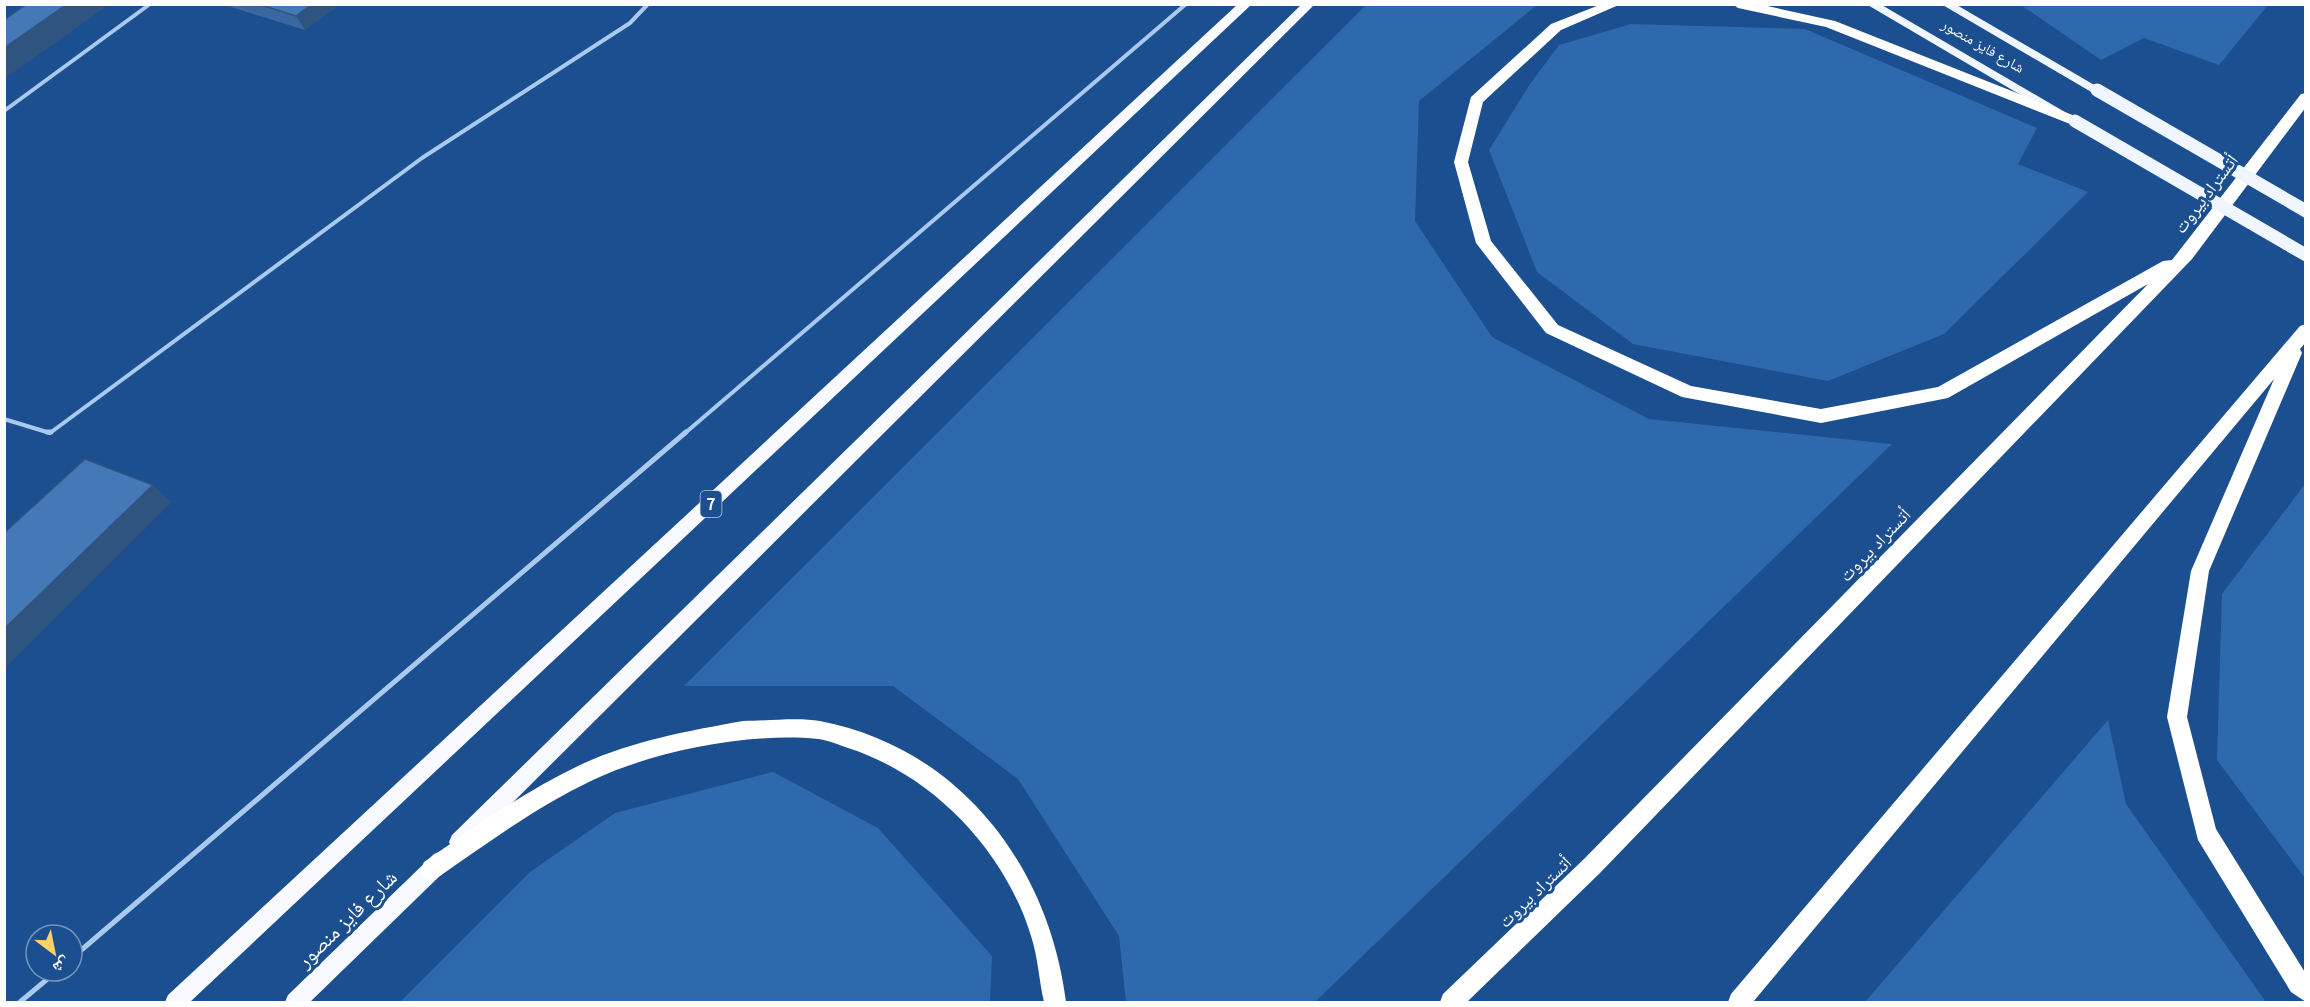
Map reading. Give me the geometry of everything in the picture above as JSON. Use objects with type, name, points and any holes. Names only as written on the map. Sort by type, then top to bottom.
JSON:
[{"type":"highway","name":"7","points":[[175,1002],[1246,4]]},
{"type":"highway","name":"شارع فايز منصور","points":[[294,1002],[432,869],[1309,4]]},
{"type":"highway","points":[[1615,4],[1556,27],[1476,100],[1461,162],[1484,243],[1552,329],[1688,392],[1821,416],[1942,393],[2186,255]]},
{"type":"highway","points":[[1738,4],[1830,24],[2075,121]]},
{"type":"highway","points":[[2292,115],[2306,81]]},
{"type":"highway","name":"أتستراد بيروت","points":[[1451,1002],[1592,866],[2186,255],[2306,97]]},
{"type":"highway","points":[[2304,333],[2200,571],[2177,717],[2206,833],[2299,984],[2306,991]]},
{"type":"highway","points":[[1739,1002],[2304,333]]},
{"type":"highway","points":[[432,869],[518,811],[587,772],[666,744],[743,730],[819,730],[878,748],[931,779],[977,820],[1014,872],[1042,934],[1055,1002]]},
{"type":"main road","name":"شارع فايز منصور","points":[[1871,4],[2306,255]]},
{"type":"main road","name":"شارع فايز منصور","points":[[1946,4],[2306,211]]},
{"type":"lane","points":[[4,111],[150,4]]},
{"type":"lane","points":[[4,418],[50,433],[422,158],[630,23],[648,4]]},
{"type":"lane","points":[[84,948],[1186,4]]},
{"type":"lane","points":[[20,1002],[43,983]]},
{"type":"shaded area","points":[[1367,4],[1537,5],[1419,101],[1415,221],[1492,337],[1649,419],[1892,444],[1315,1002],[1126,1002],[1119,936],[1018,779],[893,686],[684,686]]},
{"type":"shaded area","points":[[2021,5],[2268,5],[2219,65],[2144,38],[2101,60]]},
{"type":"shaded area","points":[[1631,24],[1805,29],[2037,128],[2018,164],[2088,192],[1944,334],[1828,381],[1633,344],[1537,272],[1489,150],[1530,84],[1559,45]]},
{"type":"shaded area","points":[[2305,484],[2305,878],[2217,760],[2222,594]]},
{"type":"shaded area","points":[[2108,720],[2126,804],[2266,1002],[1865,1002]]},
{"type":"shaded area","points":[[773,772],[878,828],[992,956],[990,1002],[400,1002],[530,872],[615,813]]},
{"type":"building","points":[[27,4],[67,4],[4,48],[4,20]]},
{"type":"building","points":[[258,4],[312,4],[296,16]]},
{"type":"building","points":[[85,459],[153,485],[4,629],[4,533]]}]
